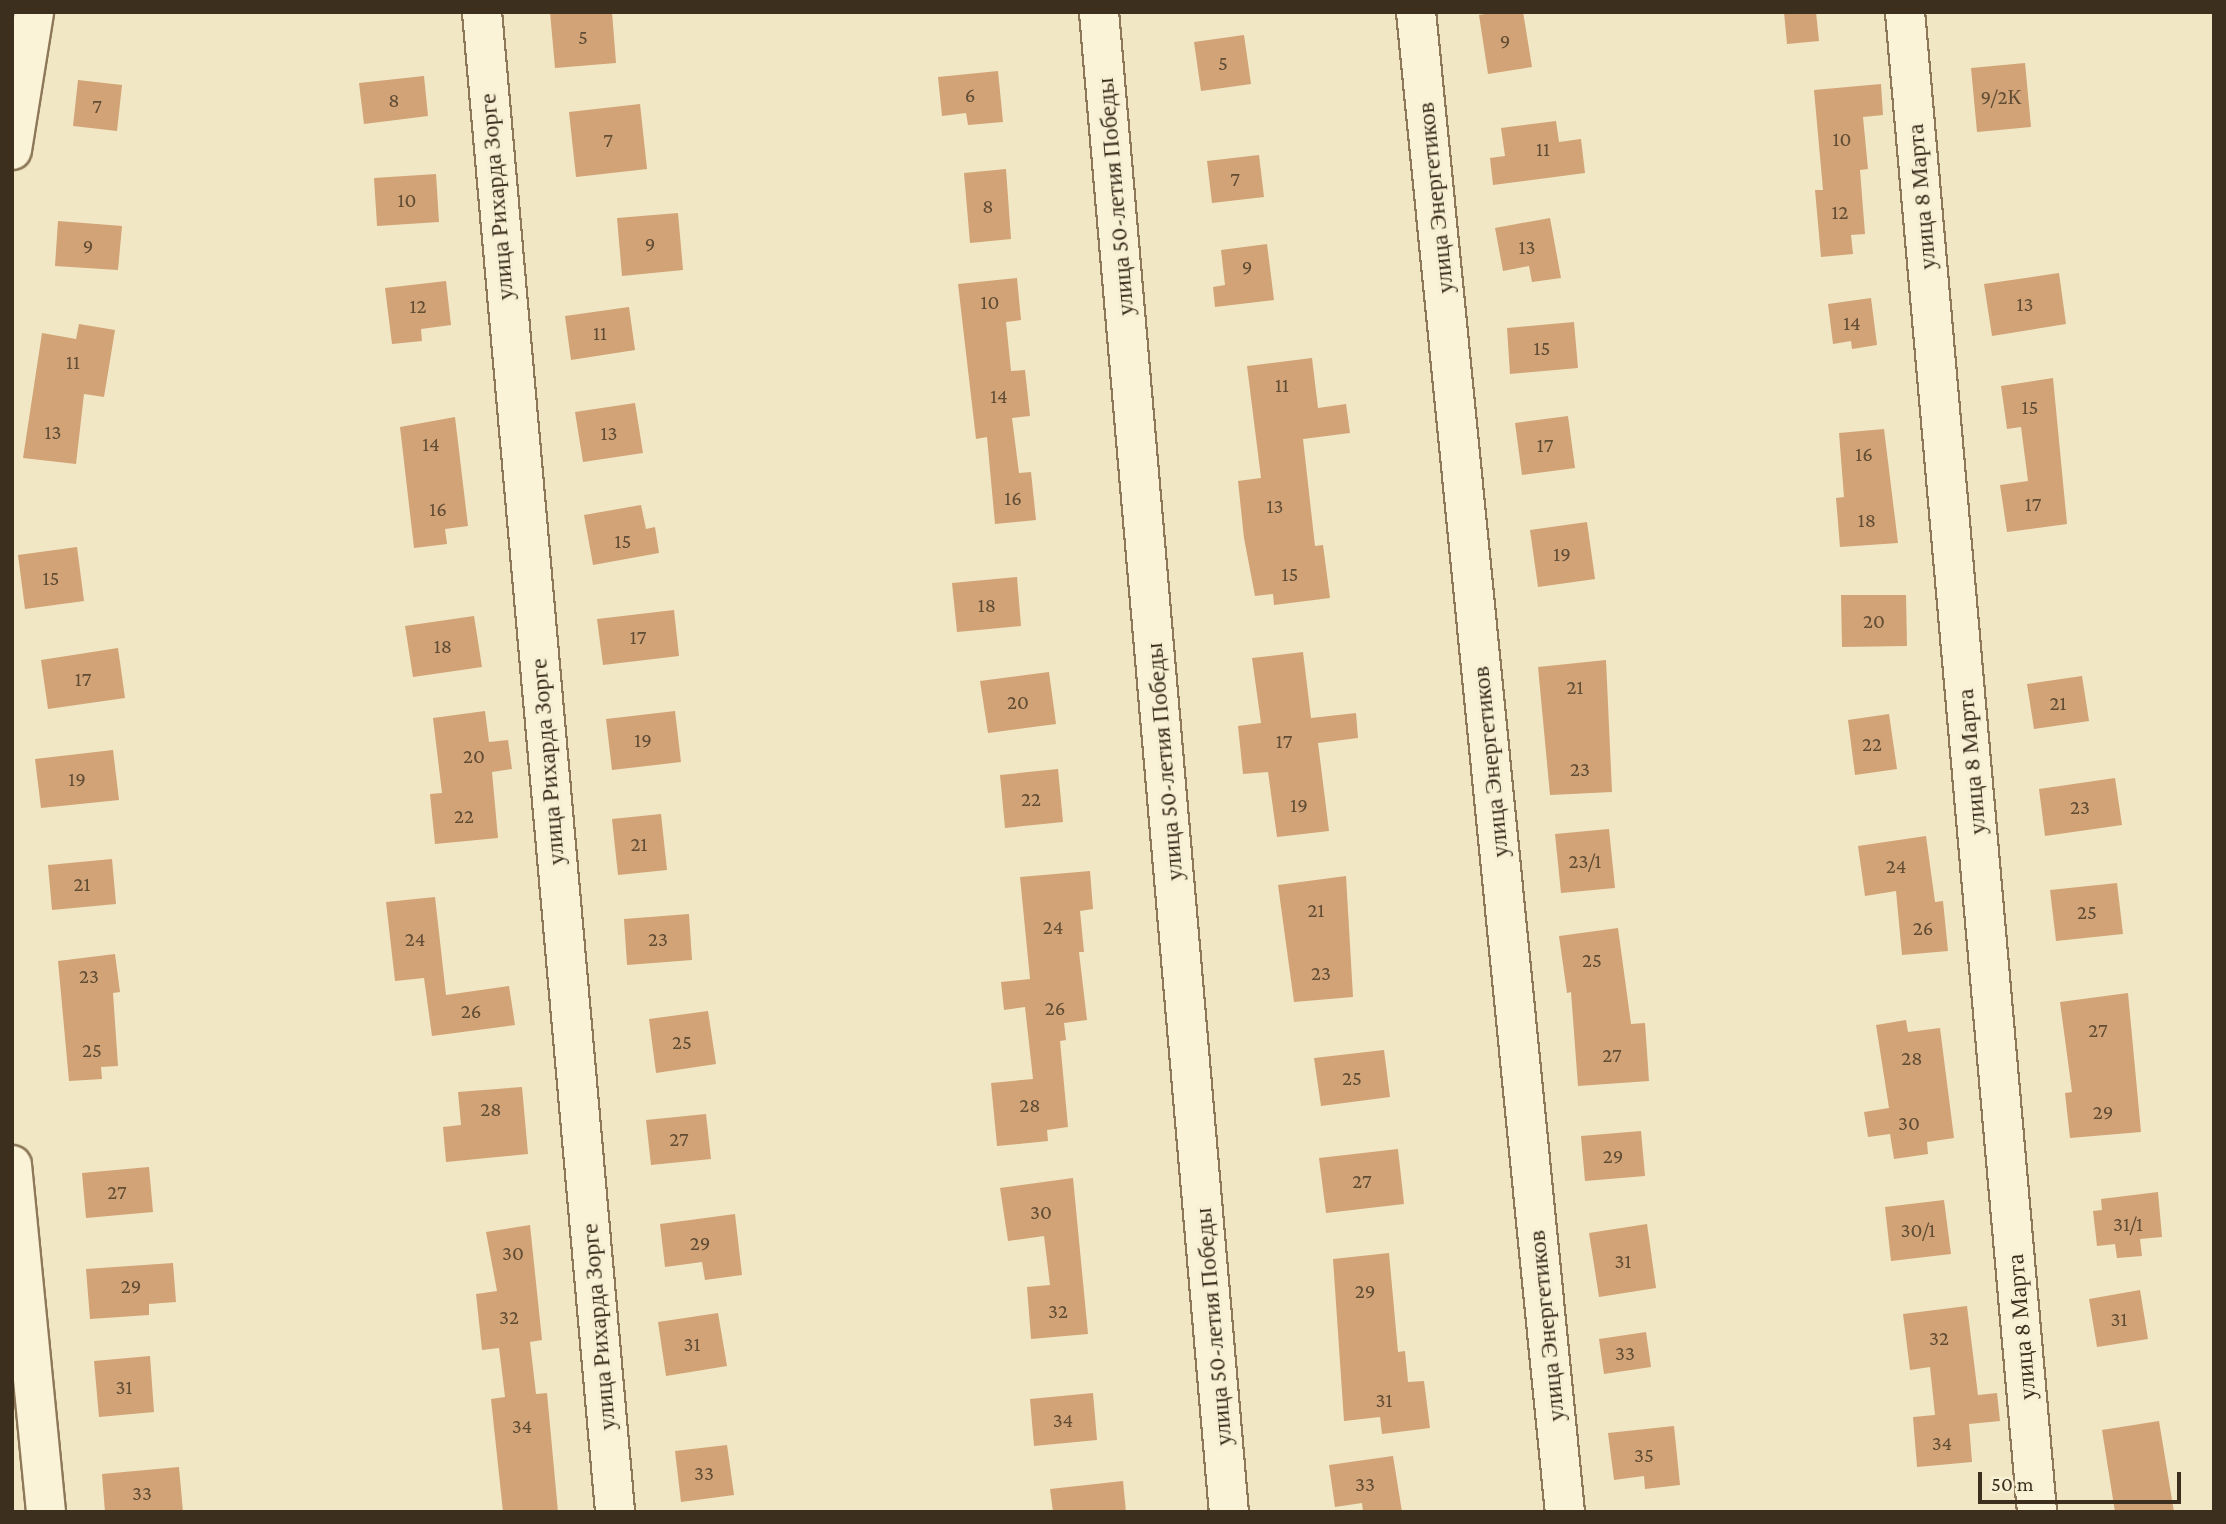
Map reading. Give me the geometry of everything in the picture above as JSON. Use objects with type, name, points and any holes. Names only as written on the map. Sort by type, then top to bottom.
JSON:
[{"type":"street","points":[[12,150],[34,12]]},
{"type":"street","name":"улица Рихарда Зорге","points":[[482,12],[615,1512]]},
{"type":"street","name":"улица 50-летия Победы","points":[[1099,12],[1229,1512]]},
{"type":"street","name":"улица Энергетиков","points":[[1416,12],[1564,1512]]},
{"type":"street","name":"улица 8 Марта","points":[[1905,12],[2037,1512]]},
{"type":"street","points":[[12,1165],[46,1512]]},
{"type":"building","points":[[550,12],[612,12],[616,63],[555,68]]},
{"type":"building","points":[[1523,12],[1532,67],[1488,74],[1479,15]]},
{"type":"building","points":[[1784,12],[1816,12],[1819,41],[1787,44]]},
{"type":"building","points":[[1244,35],[1251,84],[1201,91],[1194,42]]},
{"type":"building","points":[[2025,63],[2031,127],[1977,132],[1971,68]]},
{"type":"building","points":[[998,71],[1003,122],[968,125],[966,113],[942,116],[938,77]]},
{"type":"building","points":[[424,76],[428,116],[364,124],[359,83]]},
{"type":"building","points":[[78,80],[122,85],[117,131],[73,126]]},
{"type":"building","points":[[1881,84],[1883,115],[1863,117],[1868,169],[1860,170],[1865,234],[1851,235],[1853,254],[1821,257],[1815,190],[1823,190],[1814,90]]},
{"type":"building","points":[[640,104],[647,169],[576,177],[569,112]]},
{"type":"building","points":[[1556,121],[1559,142],[1581,139],[1585,173],[1493,185],[1490,158],[1505,156],[1501,128]]},
{"type":"building","points":[[1259,155],[1264,197],[1212,203],[1207,161]]},
{"type":"building","points":[[1006,169],[1011,239],[970,243],[964,173]]},
{"type":"building","points":[[436,174],[439,222],[377,226],[374,178]]},
{"type":"building","points":[[678,213],[683,270],[622,276],[617,218]]},
{"type":"building","points":[[1550,218],[1561,278],[1532,282],[1529,266],[1503,271],[1495,228]]},
{"type":"building","points":[[58,221],[122,226],[118,270],[55,266]]},
{"type":"building","points":[[1267,244],[1274,300],[1215,307],[1213,287],[1225,285],[1221,250]]},
{"type":"building","points":[[2059,273],[2066,324],[1992,336],[1984,284]]},
{"type":"building","points":[[1017,278],[1021,320],[1006,322],[1011,371],[1025,370],[1030,416],[1012,418],[1019,473],[1031,472],[1036,520],[995,524],[987,437],[976,439],[958,284]]},
{"type":"building","points":[[446,281],[451,325],[421,329],[422,341],[392,344],[385,288]]},
{"type":"building","points":[[1871,298],[1877,345],[1852,349],[1851,341],[1833,344],[1828,304]]},
{"type":"building","points":[[629,307],[635,350],[571,360],[565,316]]},
{"type":"building","points":[[1574,322],[1578,368],[1510,374],[1507,328]]},
{"type":"building","points":[[79,324],[115,330],[104,397],[84,394],[76,464],[23,458],[42,333],[76,339]]},
{"type":"building","points":[[1312,358],[1318,408],[1346,404],[1350,433],[1303,439],[1315,546],[1323,545],[1330,598],[1274,605],[1273,594],[1255,596],[1244,538],[1238,481],[1261,478],[1247,366]]},
{"type":"building","points":[[2053,378],[2067,524],[2007,532],[2000,485],[2028,481],[2021,427],[2007,429],[2001,386]]},
{"type":"building","points":[[635,403],[643,453],[583,462],[575,412]]},
{"type":"building","points":[[1568,416],[1575,468],[1522,475],[1515,423]]},
{"type":"building","points":[[455,417],[468,526],[445,529],[447,544],[414,548],[400,427]]},
{"type":"building","points":[[1884,429],[1898,543],[1840,547],[1836,498],[1844,497],[1839,433]]},
{"type":"building","points":[[641,505],[646,529],[655,527],[659,553],[593,565],[584,515]]},
{"type":"building","points":[[1587,522],[1595,579],[1538,587],[1530,530]]},
{"type":"building","points":[[77,547],[84,601],[25,609],[18,555]]},
{"type":"building","points":[[1017,577],[1021,626],[957,632],[952,583]]},
{"type":"building","points":[[1841,595],[1906,595],[1907,646],[1842,647]]},
{"type":"building","points":[[674,610],[679,656],[603,665],[597,619]]},
{"type":"building","points":[[474,616],[482,667],[413,677],[405,626]]},
{"type":"building","points":[[118,648],[125,698],[48,709],[41,660]]},
{"type":"building","points":[[1303,652],[1311,718],[1356,713],[1358,738],[1318,743],[1329,831],[1277,837],[1268,772],[1243,774],[1238,726],[1261,723],[1252,658]]},
{"type":"building","points":[[1606,660],[1612,792],[1550,795],[1538,667]]},
{"type":"building","points":[[1049,672],[1056,724],[988,733],[980,681]]},
{"type":"building","points":[[2082,676],[2089,721],[2034,729],[2027,684]]},
{"type":"building","points":[[485,711],[489,742],[508,740],[512,769],[492,772],[498,838],[435,844],[430,794],[442,793],[433,718]]},
{"type":"building","points":[[675,711],[681,762],[612,770],[606,719]]},
{"type":"building","points":[[1889,714],[1897,769],[1855,775],[1848,720]]},
{"type":"building","points":[[113,750],[119,800],[41,808],[35,759]]},
{"type":"building","points":[[1058,769],[1063,822],[1005,828],[1000,775]]},
{"type":"building","points":[[2115,778],[2122,825],[2045,836],[2039,789]]},
{"type":"building","points":[[661,814],[667,870],[618,875],[612,819]]},
{"type":"building","points":[[1609,829],[1615,888],[1561,893],[1555,834]]},
{"type":"building","points":[[1926,836],[1935,902],[1943,901],[1948,951],[1902,955],[1896,891],[1865,896],[1858,846]]},
{"type":"building","points":[[112,859],[116,904],[52,910],[48,865]]},
{"type":"building","points":[[1090,871],[1093,909],[1080,911],[1084,952],[1079,952],[1087,1020],[1064,1023],[1066,1040],[1060,1041],[1068,1127],[1047,1130],[1048,1141],[997,1146],[991,1083],[1033,1079],[1025,1007],[1004,1010],[1001,982],[1030,979],[1020,877]]},
{"type":"building","points":[[1346,876],[1353,997],[1294,1002],[1278,885]]},
{"type":"building","points":[[2117,883],[2123,934],[2056,941],[2050,890]]},
{"type":"building","points":[[435,897],[446,995],[509,986],[515,1025],[432,1036],[424,978],[395,981],[386,902]]},
{"type":"building","points":[[689,914],[692,960],[627,965],[624,919]]},
{"type":"building","points":[[1618,928],[1631,1024],[1645,1023],[1649,1081],[1578,1086],[1571,992],[1567,993],[1559,936]]},
{"type":"building","points":[[115,954],[120,992],[113,993],[118,1066],[101,1067],[102,1079],[69,1081],[58,961]]},
{"type":"building","points":[[2128,993],[2141,1132],[2070,1138],[2065,1093],[2072,1092],[2060,1002]]},
{"type":"building","points":[[708,1011],[716,1064],[656,1073],[649,1019]]},
{"type":"building","points":[[1906,1020],[1908,1032],[1940,1028],[1954,1138],[1927,1142],[1928,1154],[1894,1159],[1890,1134],[1868,1137],[1864,1112],[1889,1108],[1876,1025]]},
{"type":"building","points":[[1384,1050],[1390,1097],[1321,1106],[1314,1058]]},
{"type":"building","points":[[522,1087],[528,1154],[446,1162],[443,1127],[461,1125],[458,1092]]},
{"type":"building","points":[[706,1114],[711,1159],[651,1165],[646,1120]]},
{"type":"building","points":[[1641,1131],[1645,1176],[1585,1181],[1581,1136]]},
{"type":"building","points":[[1398,1149],[1404,1204],[1326,1213],[1319,1158]]},
{"type":"building","points":[[149,1167],[153,1212],[86,1218],[82,1173]]},
{"type":"building","points":[[1073,1178],[1088,1334],[1031,1339],[1027,1287],[1050,1285],[1044,1236],[1008,1241],[1000,1188]]},
{"type":"building","points":[[2158,1192],[2162,1237],[2140,1239],[2142,1256],[2117,1258],[2115,1244],[2097,1246],[2093,1211],[2102,1210],[2101,1199]]},
{"type":"building","points":[[1944,1200],[1951,1254],[1891,1261],[1885,1207]]},
{"type":"building","points":[[735,1214],[742,1275],[705,1280],[702,1262],[665,1267],[660,1224]]},
{"type":"building","points":[[1647,1224],[1656,1288],[1599,1297],[1589,1233]]},
{"type":"building","points":[[530,1225],[542,1340],[530,1342],[536,1394],[547,1393],[558,1512],[503,1512],[491,1399],[505,1397],[499,1348],[482,1350],[476,1294],[497,1291],[486,1232]]},
{"type":"building","points":[[1389,1253],[1398,1352],[1405,1351],[1408,1382],[1424,1381],[1430,1428],[1382,1434],[1380,1417],[1344,1421],[1333,1259]]},
{"type":"building","points":[[173,1263],[176,1302],[149,1304],[149,1315],[90,1319],[86,1269]]},
{"type":"building","points":[[2140,1290],[2148,1339],[2097,1347],[2089,1299]]},
{"type":"building","points":[[1967,1306],[1978,1395],[1997,1393],[2000,1421],[1969,1424],[1972,1462],[1917,1467],[1913,1417],[1935,1415],[1930,1367],[1910,1370],[1903,1314]]},
{"type":"building","points":[[718,1313],[727,1366],[666,1376],[658,1322]]},
{"type":"building","points":[[1646,1332],[1651,1367],[1604,1374],[1599,1339]]},
{"type":"building","points":[[150,1356],[154,1412],[99,1417],[94,1361]]},
{"type":"building","points":[[1093,1393],[1097,1440],[1034,1446],[1030,1399]]},
{"type":"building","points":[[2159,1421],[2174,1512],[2115,1512],[2102,1430]]},
{"type":"building","points":[[1674,1426],[1680,1485],[1645,1489],[1644,1476],[1614,1480],[1608,1433]]},
{"type":"building","points":[[727,1445],[734,1495],[681,1502],[675,1451]]},
{"type":"building","points":[[1393,1456],[1402,1512],[1363,1512],[1362,1503],[1335,1507],[1329,1465]]},
{"type":"building","points":[[179,1467],[183,1512],[105,1512],[102,1474]]},
{"type":"building","points":[[1123,1481],[1126,1512],[1053,1512],[1050,1489]]}]
